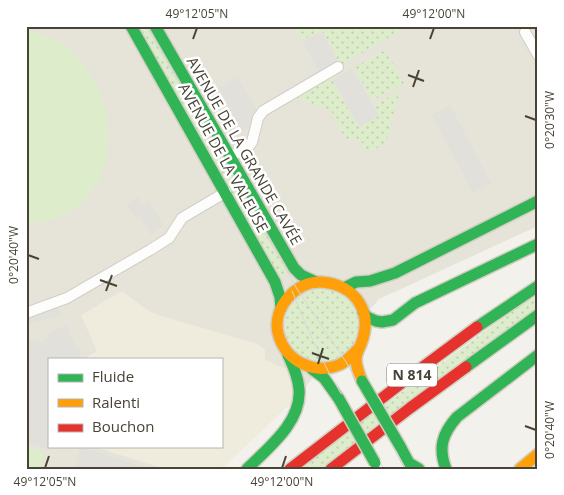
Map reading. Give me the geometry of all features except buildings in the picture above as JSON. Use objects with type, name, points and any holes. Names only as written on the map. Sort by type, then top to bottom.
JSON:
[{"type":"main road","name":"AVENUE DE LA VALEUSE","points":[[131,26],[276,282],[281,308]]},
{"type":"main road","name":"AVENUE DE LA GRANDE CAVÉE","points":[[156,26],[296,271],[316,282]]},
{"type":"main road","points":[[344,288],[356,282],[370,281],[416,264],[538,201]]},
{"type":"main road","points":[[247,469],[282,433],[298,407],[300,399],[299,382],[294,365],[282,345],[278,333],[281,308],[292,292],[306,284],[330,282],[352,294],[365,316],[374,321],[391,322],[414,303],[538,244]]},
{"type":"main road","points":[[311,368],[328,369],[339,366],[358,349],[364,337],[365,329],[365,320],[361,307],[363,290],[370,281]]},
{"type":"main road","name":"N 814","points":[[290,469],[447,349],[538,286]]},
{"type":"main road","name":"N 814","points":[[330,469],[538,315]]},
{"type":"main road","points":[[358,349],[356,365],[362,381],[410,463],[419,469]]},
{"type":"main road","points":[[288,354],[298,363],[311,368],[330,384],[376,466]]},
{"type":"main road","points":[[446,469],[442,459],[442,443],[446,430],[451,423],[538,355]]},
{"type":"main road","points":[[520,469],[538,454]]},
{"type":"street","points":[[525,32],[536,49]]},
{"type":"street","points":[[230,157],[250,146],[258,118],[264,111],[338,67]]},
{"type":"street","points":[[26,313],[66,298],[150,250],[168,238],[182,218],[226,192]]},
{"type":"shaded area","points":[[26,26],[538,26],[538,226],[379,299],[296,398],[221,469],[26,469]]},
{"type":"shaded area","points":[[322,32],[338,62],[319,72],[303,42]]},
{"type":"shaded area","points":[[352,69],[379,116],[359,127],[333,80]]},
{"type":"shaded area","points":[[238,77],[257,111],[248,128],[241,131],[219,88]]},
{"type":"shaded area","points":[[450,105],[491,183],[473,193],[432,115]]},
{"type":"shaded area","points":[[138,197],[142,204],[149,201],[163,225],[151,235],[140,215],[135,218],[127,204]]},
{"type":"shaded area","points":[[122,291],[147,310],[161,316],[260,346],[265,350],[265,360],[303,376],[296,398],[221,469],[165,469],[98,448],[222,448],[222,358],[86,358],[97,351],[81,315]]},
{"type":"shaded area","points":[[58,308],[60,315],[26,325],[26,318]]},
{"type":"shaded area","points":[[66,325],[74,343],[81,350],[78,358],[48,358],[49,449],[26,442],[26,338],[43,342],[49,333]]},
{"type":"shaded area","points":[[81,448],[84,448],[151,469],[74,469]]},
{"type":"green space","points":[[136,26],[151,26],[231,169],[220,175]]},
{"type":"green space","points":[[296,26],[397,26],[400,31],[341,65],[322,31],[302,40],[294,28]]},
{"type":"green space","points":[[26,30],[61,42],[84,65],[98,89],[106,114],[109,140],[104,165],[94,187],[78,206],[55,218],[26,224]]},
{"type":"green space","points":[[385,50],[404,83],[373,100],[354,68]]},
{"type":"green space","points":[[336,75],[338,76],[332,80],[359,128],[379,116],[374,106],[400,90],[386,142],[371,152],[362,149],[363,143],[351,139],[346,141],[332,112],[297,97]]},
{"type":"green space","points":[[234,174],[293,270],[277,278],[223,181]]},
{"type":"green space","points":[[322,289],[336,292],[348,300],[356,312],[359,326],[356,340],[348,352],[336,360],[322,363],[308,360],[296,352],[288,340],[285,326],[288,312],[296,300],[308,292]]},
{"type":"green space","points":[[538,292],[538,309],[321,469],[301,469],[347,433]]},
{"type":"green space","points":[[26,446],[45,452],[40,469],[26,469]]},
{"type":"tram line","points":[[146,26],[297,289],[346,362],[406,469]]},
{"type":"tram line","points":[[292,291],[327,369],[384,469]]},
{"type":"traffic: fast","points":[[131,26],[275,282],[281,308]]},
{"type":"traffic: fast","points":[[155,26],[294,268],[301,275],[316,282]]},
{"type":"traffic: fast","points":[[344,288],[356,282],[370,281],[395,273],[538,201]]},
{"type":"traffic: fast","points":[[363,312],[367,317],[376,321],[393,320],[415,303],[538,244]]},
{"type":"traffic: fast","points":[[477,327],[538,286]]},
{"type":"traffic: fast","points":[[466,367],[538,315]]},
{"type":"traffic: fast","points":[[247,469],[282,433],[295,412],[299,389],[295,371],[288,355]]},
{"type":"traffic: fast","points":[[446,469],[442,448],[445,435],[452,423],[457,417],[538,355]]},
{"type":"traffic: fast","points":[[312,369],[324,378],[339,399]]},
{"type":"traffic: fast","points":[[362,381],[400,446]]},
{"type":"traffic: fast","points":[[339,399],[375,463]]},
{"type":"traffic: fast","points":[[400,446],[409,463],[419,469]]},
{"type":"traffic: slow","points":[[358,349],[343,363],[331,367],[311,367],[302,364],[287,351],[278,333],[277,324],[282,306],[295,291],[312,283],[333,284],[344,288],[353,295],[360,304],[365,319],[364,334],[356,359],[362,381]]},
{"type":"traffic: slow","points":[[520,469],[538,454]]},
{"type":"traffic: jam","points":[[290,469],[477,327]]},
{"type":"traffic: jam","points":[[331,469],[466,367]]}]
